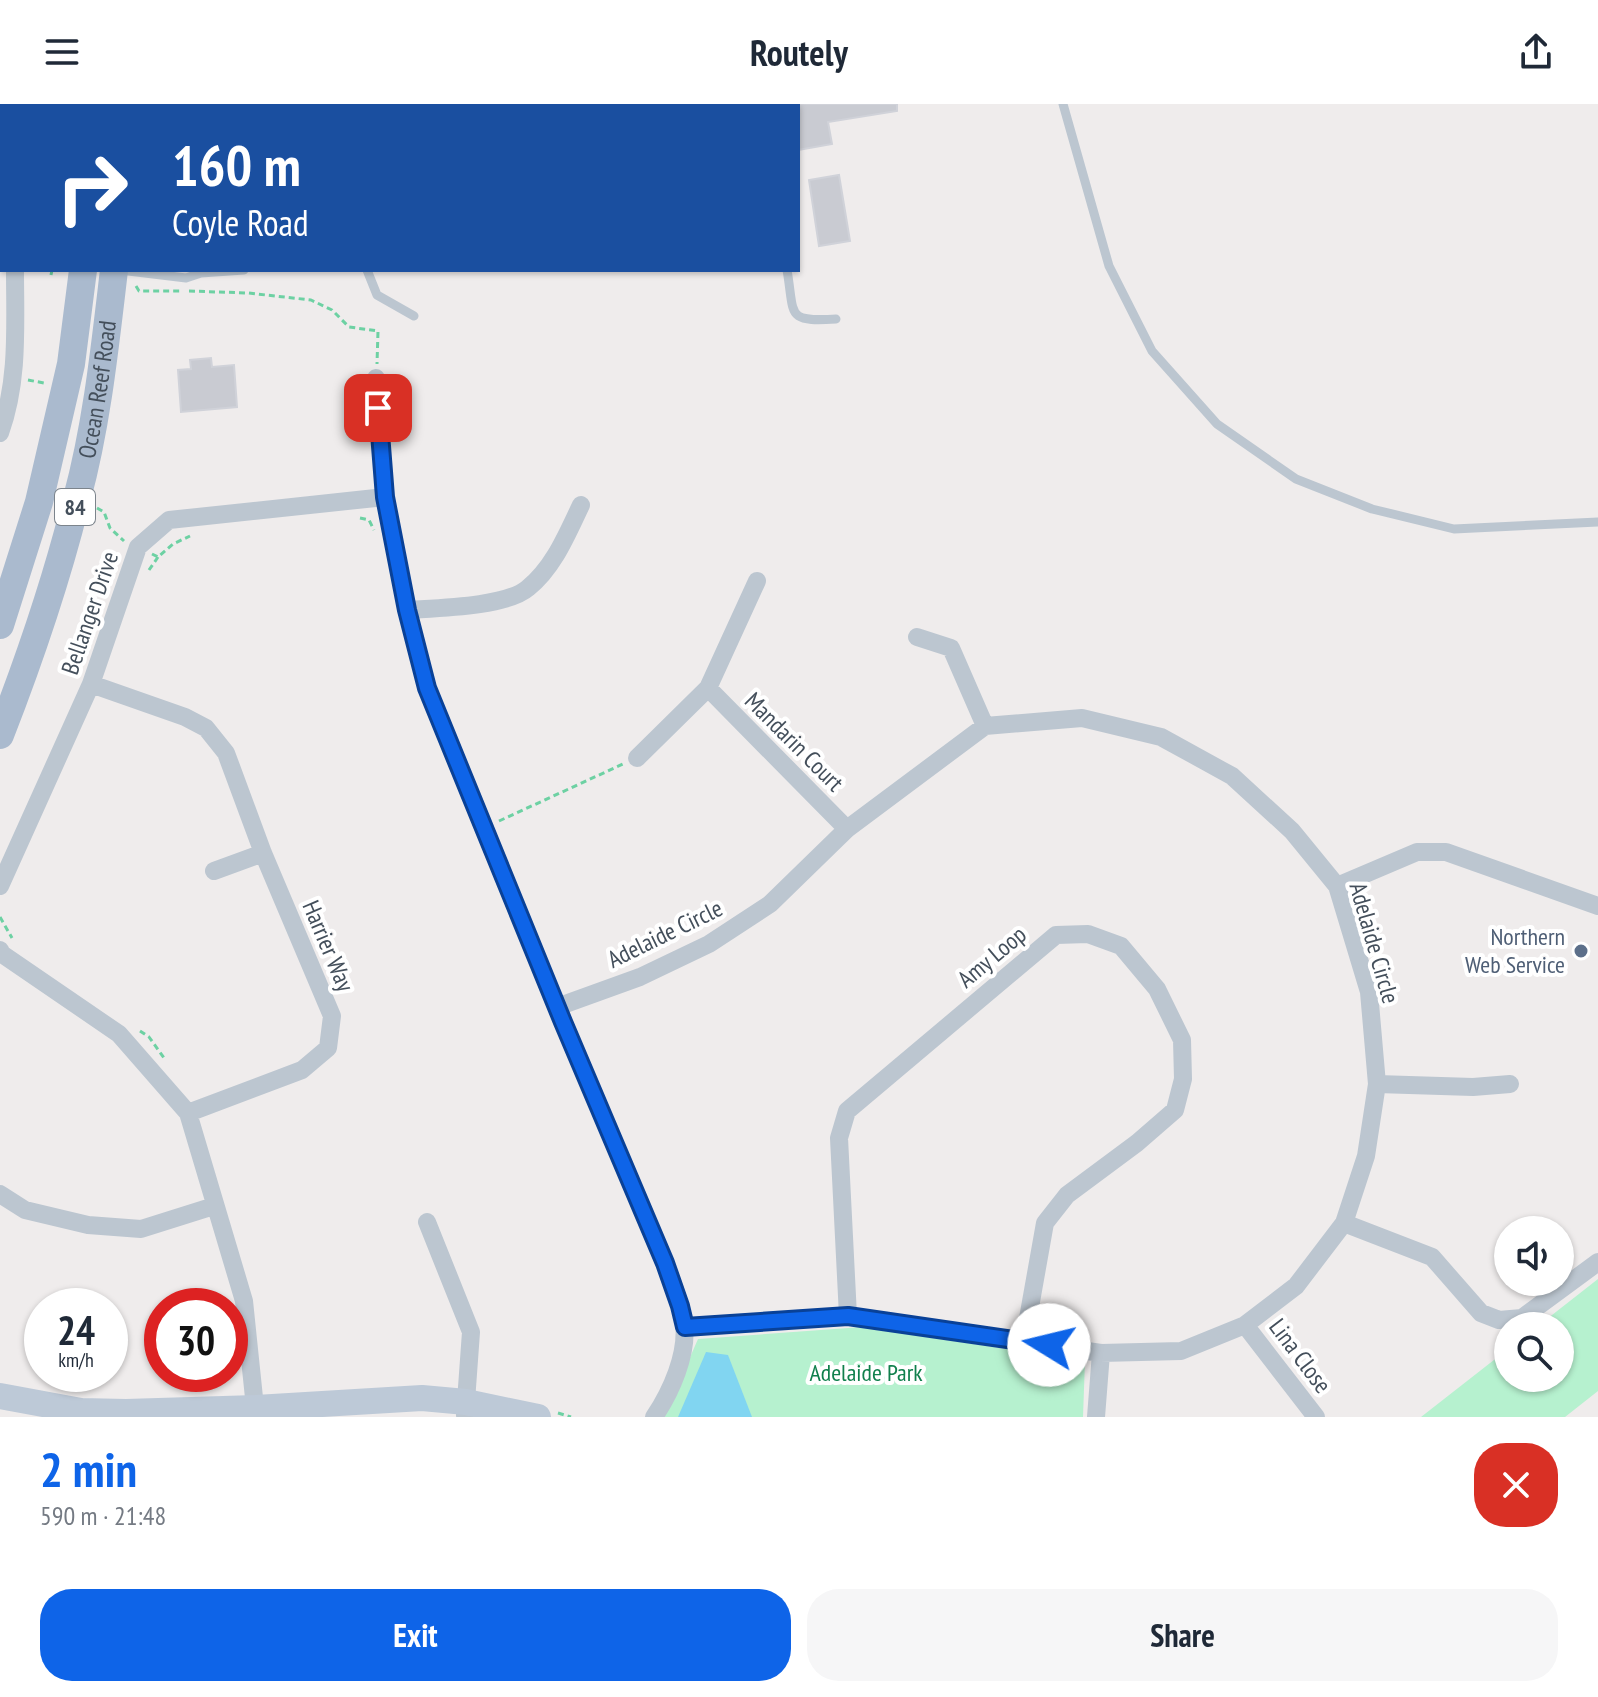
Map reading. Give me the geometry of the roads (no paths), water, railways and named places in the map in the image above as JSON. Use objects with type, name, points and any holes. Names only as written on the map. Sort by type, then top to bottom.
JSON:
[{"type":"main road","name":"Ocean Reef Road","points":[[0,625],[39,502],[71,364],[83,272]]},
{"type":"main road","name":"Ocean Reef Road","points":[[0,735],[29,661],[78,498],[102,367],[125,278]]},
{"type":"main road","points":[[0,1396],[81,1414],[256,1413],[389,1398],[422,1398],[469,1411]]},
{"type":"main road","points":[[0,1410],[34,1417]]},
{"type":"main road","points":[[323,1417],[469,1411],[538,1417]]},
{"type":"street","points":[[0,433],[10,404],[16,368],[15,272]]},
{"type":"street","points":[[376,378],[385,497],[407,610],[427,688],[665,1263],[680,1306],[685,1327],[677,1374],[655,1416]]},
{"type":"street","name":"Bellanger Drive","points":[[0,886],[91,684],[138,547],[169,520],[385,497]]},
{"type":"street","points":[[407,610],[485,603],[527,590],[555,557],[581,505]]},
{"type":"street","points":[[637,758],[708,688],[757,581]]},
{"type":"street","points":[[917,637],[951,648],[985,726]]},
{"type":"street","name":"Harrier Way","points":[[91,684],[185,717],[206,728],[226,753],[263,853],[332,1016],[328,1048],[302,1070],[188,1113]]},
{"type":"street","name":"Mandarin Court","points":[[708,688],[847,829]]},
{"type":"street","name":"Adelaide Circle","points":[[557,1007],[640,977],[709,944],[770,904],[847,829],[985,726],[1082,718],[1161,737],[1232,776],[1292,831],[1337,886],[1369,992],[1377,1084],[1366,1156],[1344,1223],[1296,1286],[1245,1325],[1181,1351],[1101,1353],[848,1316],[685,1327]]},
{"type":"street","points":[[1337,886],[1417,852],[1446,852],[1598,906]]},
{"type":"street","points":[[214,871],[263,853]]},
{"type":"street","name":"Amy Loop","points":[[848,1316],[839,1138],[847,1111],[1056,935],[1088,934],[1121,946],[1157,989],[1182,1040],[1183,1079],[1175,1110],[1137,1143],[1067,1195],[1045,1223],[1024,1341]]},
{"type":"street","points":[[6,944],[2,954],[119,1034],[188,1113],[244,1301],[256,1413]]},
{"type":"street","points":[[1377,1084],[1473,1087],[1510,1084]]},
{"type":"street","points":[[0,1194],[25,1210],[88,1225],[141,1229],[214,1206]]},
{"type":"street","points":[[427,1222],[471,1332],[469,1411]]},
{"type":"street","points":[[1344,1223],[1432,1257],[1481,1313],[1499,1320],[1522,1318],[1598,1262]]},
{"type":"street","name":"Lina Close","points":[[1245,1325],[1316,1417]]},
{"type":"street","points":[[1096,1417],[1101,1353]]},
{"type":"lane","points":[[1063,104],[1109,266],[1152,351],[1217,424],[1296,479],[1372,509],[1454,529],[1598,522]]},
{"type":"lane","points":[[136,272],[186,278],[199,272]]},
{"type":"lane","points":[[368,272],[377,295],[414,316]]},
{"type":"lane","points":[[787,272],[794,312],[799,318],[805,321],[836,319]]},
{"type":"water","points":[[706,1352],[728,1355],[752,1417],[678,1417]]},
{"type":"place","name":"Northern Web Service","points":[[1581,951]]},
{"type":"park label","name":"Adelaide Park","points":[[866,1373]]}]
